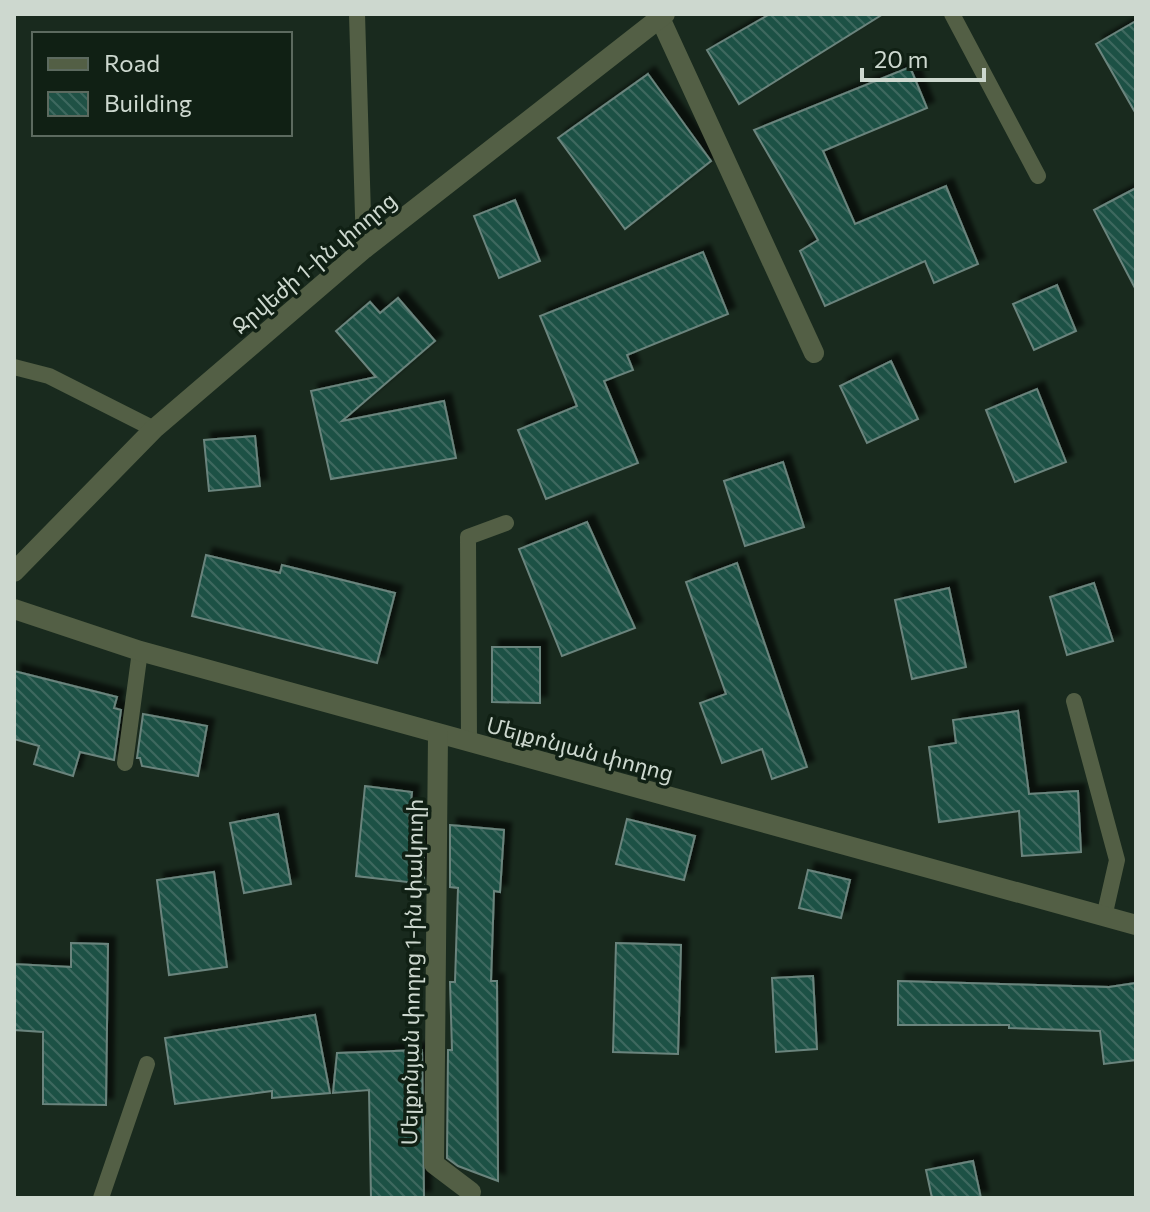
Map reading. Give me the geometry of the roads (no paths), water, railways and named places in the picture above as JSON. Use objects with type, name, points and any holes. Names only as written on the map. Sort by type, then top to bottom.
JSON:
[{"type":"street","name":"Ջրվեժի 1-ին փողոց","points":[[14,572],[154,429],[364,249],[663,16]]},
{"type":"street","points":[[663,16],[814,353]]},
{"type":"street","name":"Մելքոնյան փողոց","points":[[14,609],[140,651],[438,735],[1136,925]]},
{"type":"street","name":"Մելքոնյան փողոց 1-ին փակուղի","points":[[438,735],[434,1164],[471,1192]]},
{"type":"lane","points":[[357,14],[364,249]]},
{"type":"lane","points":[[952,14],[1038,176]]},
{"type":"lane","points":[[14,367],[49,376],[154,429]]},
{"type":"lane","points":[[469,743],[468,537],[506,523]]},
{"type":"lane","points":[[125,763],[140,651]]},
{"type":"lane","points":[[1074,701],[1117,860],[1104,917]]},
{"type":"lane","points":[[101,1198],[147,1064]]}]
